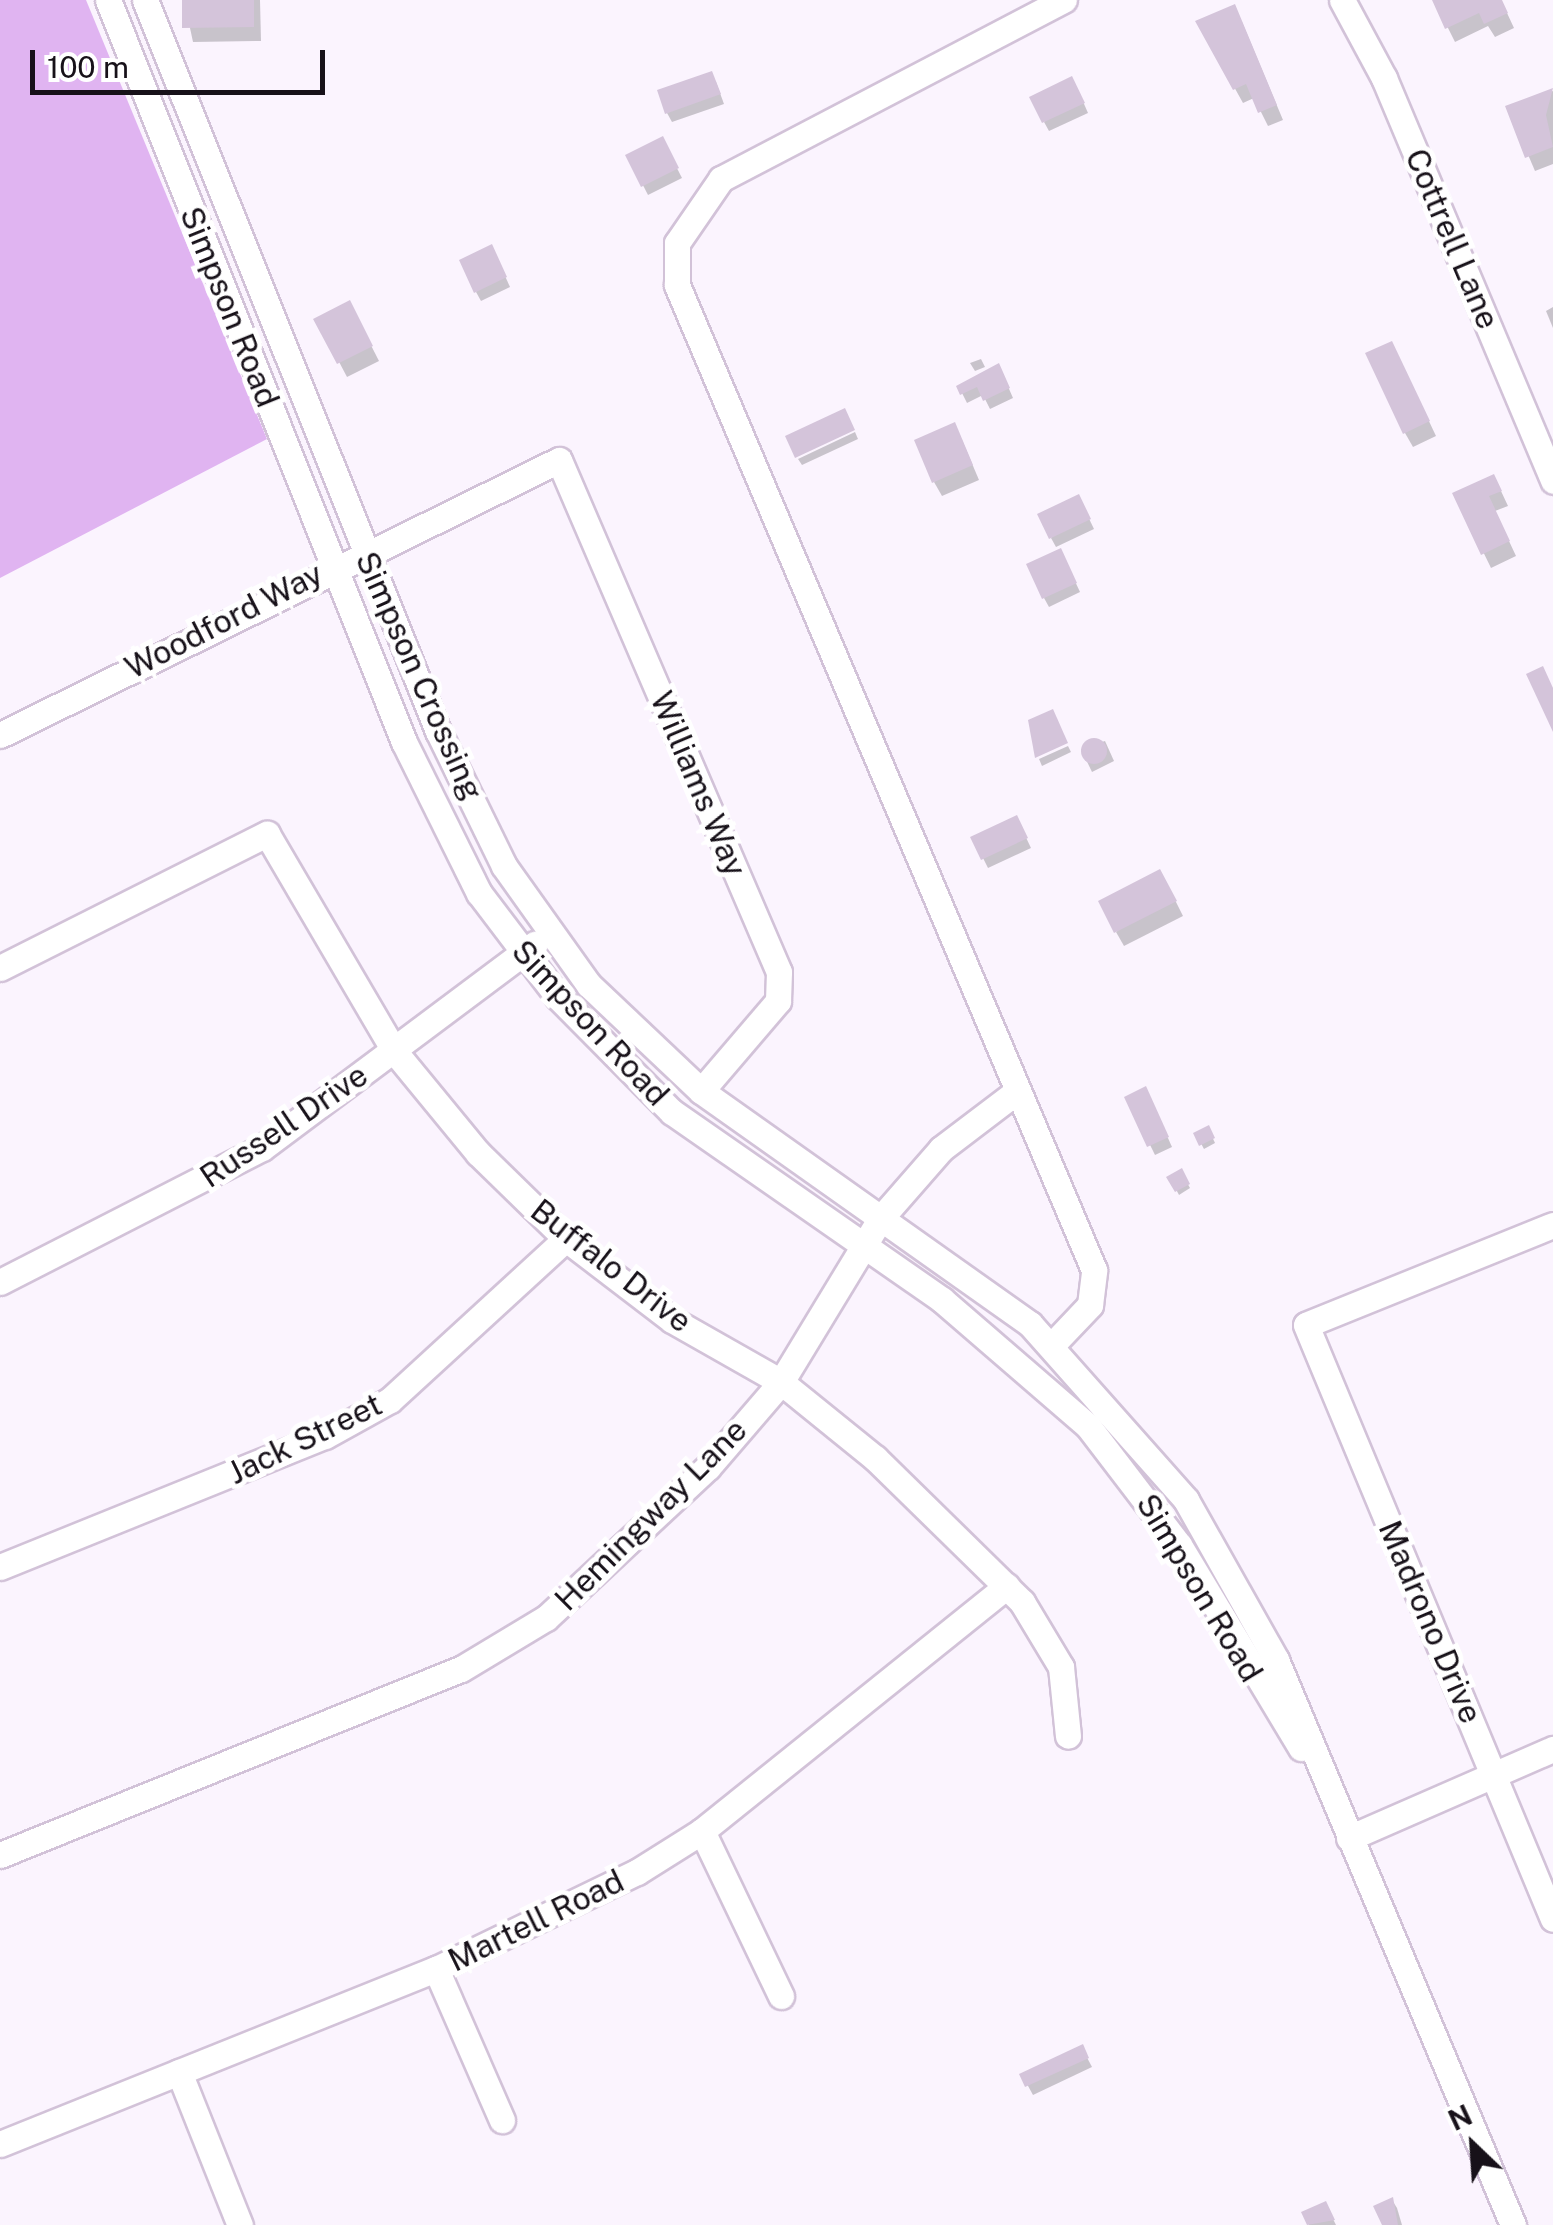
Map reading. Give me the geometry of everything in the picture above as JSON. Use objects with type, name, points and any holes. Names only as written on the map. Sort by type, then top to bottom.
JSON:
[{"type":"street","points":[[109,3],[136,0]]},
{"type":"street","name":"Simpson Crossing","points":[[146,0],[445,745],[547,935],[701,1090],[880,1220]]},
{"type":"street","points":[[1052,1344],[1090,1304],[1094,1270],[677,286],[677,243],[721,179],[1064,0]]},
{"type":"street","name":"Cottrell Lane","points":[[1342,0],[1377,61],[1553,482]]},
{"type":"street","name":"Simpson Road","points":[[109,3],[440,826],[522,955],[672,1112],[1013,1354],[1126,1470],[1329,1789]]},
{"type":"street","name":"Woodford Way","points":[[0,734],[364,550],[560,460]]},
{"type":"street","name":"Williams Way","points":[[560,460],[779,972],[778,1001],[701,1090]]},
{"type":"street","name":"Buffalo Drive","points":[[0,968],[267,834],[395,1052],[566,1240],[672,1320],[781,1382],[946,1520],[1008,1586],[1061,1667],[1068,1736]]},
{"type":"street","name":"Russell Drive","points":[[0,1282],[262,1148],[547,935]]},
{"type":"street","name":"Hemingway Lane","points":[[0,1855],[461,1669],[546,1618],[708,1467],[781,1382],[880,1220],[941,1149],[1016,1092]]},
{"type":"street","name":"Simpson Road","points":[[880,1220],[1052,1344],[1186,1500],[1276,1660],[1513,2225]]},
{"type":"street","name":"Madrono Drive","points":[[1552,1222],[1306,1325],[1553,1919]]},
{"type":"street","name":"Jack Street","points":[[0,1568],[290,1450],[390,1400],[566,1240]]},
{"type":"street","name":"Martell Road","points":[[0,2144],[436,1970],[556,1916],[702,1831],[1008,1586]]},
{"type":"street","points":[[1349,1838],[1553,1749]]},
{"type":"street","points":[[702,1831],[781,1996]]},
{"type":"street","points":[[436,1970],[502,2120]]},
{"type":"street","points":[[179,2072],[240,2225]]},
{"type":"shaded area","points":[[0,0],[86,0],[267,439],[0,578]]},
{"type":"building","points":[[182,0],[254,0],[254,27],[182,28]]},
{"type":"building","points":[[1432,0],[1502,0],[1508,13],[1484,24],[1479,13],[1445,29]]},
{"type":"building","points":[[1235,4],[1277,105],[1258,113],[1246,84],[1233,90],[1195,21]]},
{"type":"building","points":[[712,71],[721,94],[665,114],[657,90]]},
{"type":"building","points":[[1072,76],[1085,103],[1042,123],[1029,97]]},
{"type":"building","points":[[1553,88],[1546,115],[1553,147],[1525,158],[1505,106]]},
{"type":"building","points":[[663,136],[679,168],[641,187],[625,155]]},
{"type":"building","points":[[492,244],[507,277],[474,293],[459,260]]},
{"type":"building","points":[[350,300],[373,346],[337,364],[313,319]]},
{"type":"building","points":[[1392,341],[1430,421],[1403,434],[1365,353]]},
{"type":"building","points":[[999,363],[1010,388],[983,401],[977,387],[960,395],[956,386]]},
{"type":"building","points":[[845,408],[855,430],[795,458],[785,436]]},
{"type":"building","points":[[955,422],[973,465],[932,483],[914,440]]},
{"type":"building","points":[[1494,474],[1502,491],[1489,496],[1510,541],[1481,555],[1452,493]]},
{"type":"building","points":[[1079,494],[1091,519],[1049,539],[1037,514]]},
{"type":"building","points":[[1061,548],[1077,583],[1042,599],[1026,564]]},
{"type":"building","points":[[1543,666],[1553,688],[1553,732],[1526,674]]},
{"type":"building","points":[[1053,709],[1068,743],[1035,758],[1028,720]]},
{"type":"building","points":[[1094,738],[1103,742],[1107,751],[1103,760],[1094,764],[1085,760],[1081,751],[1085,742]]},
{"type":"building","points":[[1017,815],[1028,838],[981,860],[970,837]]},
{"type":"building","points":[[1160,869],[1177,901],[1114,933],[1098,901]]},
{"type":"building","points":[[1146,1086],[1169,1137],[1147,1147],[1124,1097]]},
{"type":"building","points":[[1209,1125],[1215,1138],[1199,1146],[1193,1133]]},
{"type":"building","points":[[1182,1168],[1190,1184],[1175,1192],[1166,1177]]},
{"type":"building","points":[[1083,2044],[1089,2058],[1025,2087],[1019,2074]]},
{"type":"building","points":[[1393,2197],[1398,2225],[1382,2225],[1373,2206]]},
{"type":"building","points":[[1326,2201],[1335,2220],[1307,2225],[1301,2212]]}]
